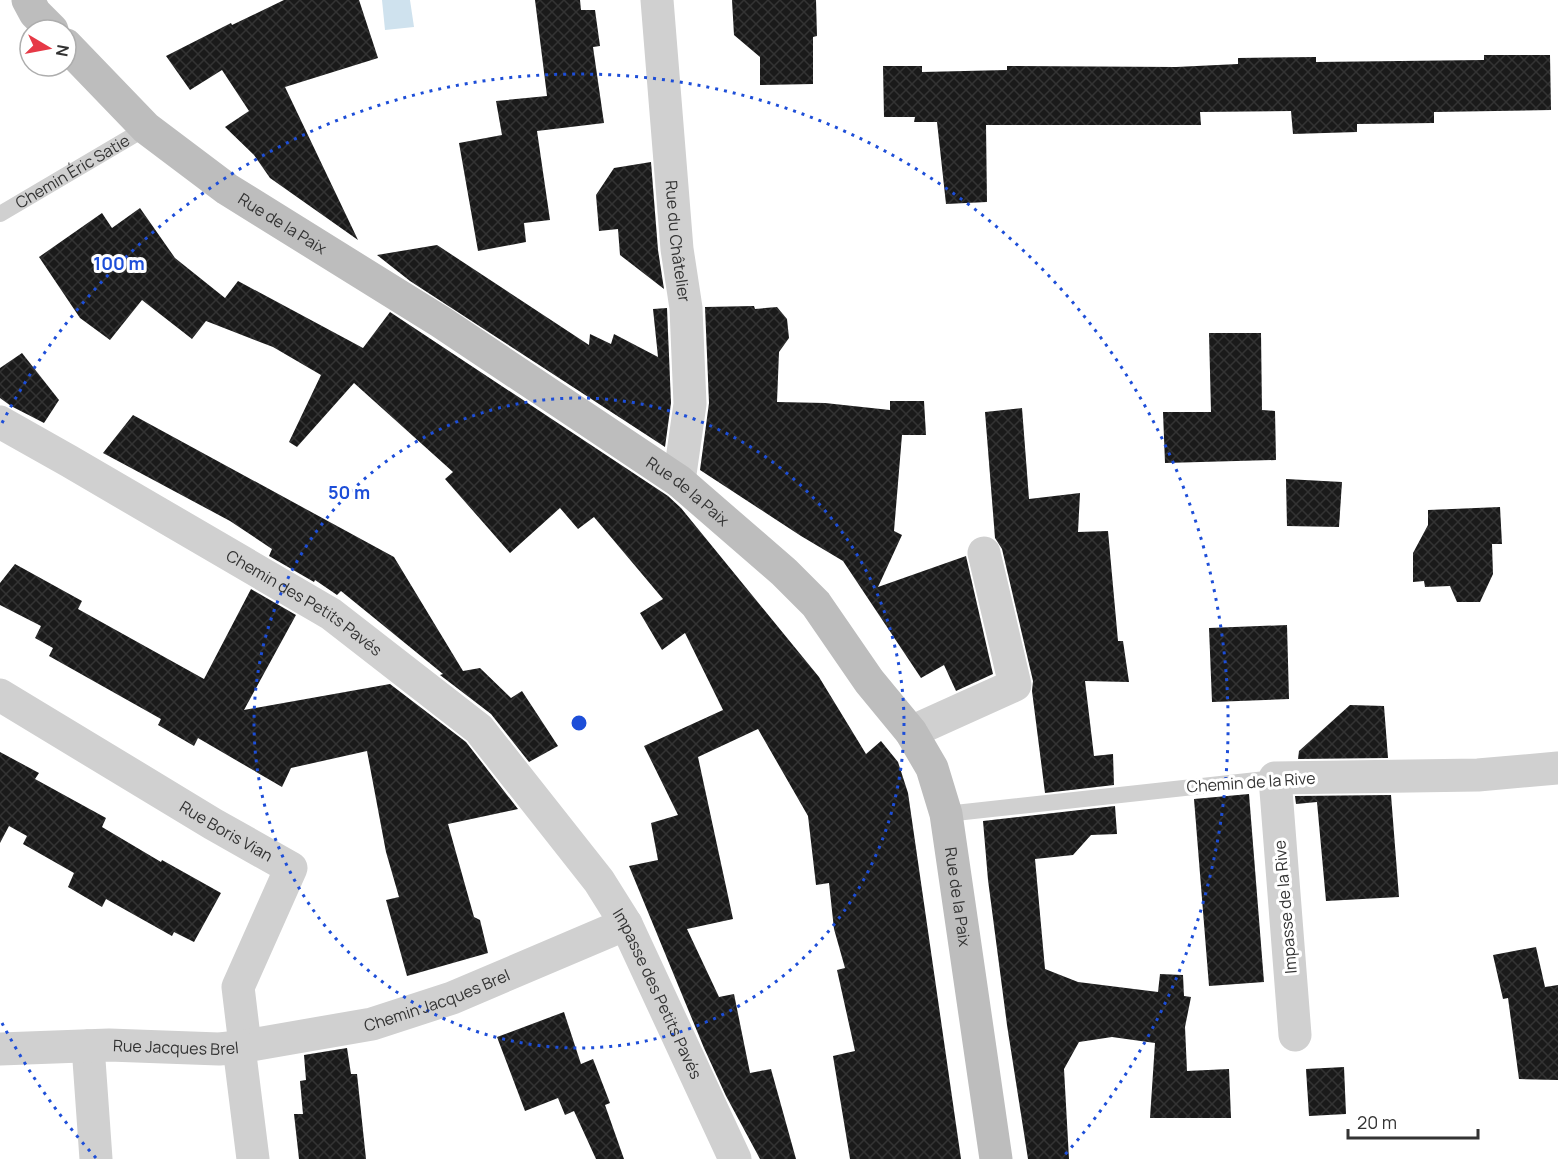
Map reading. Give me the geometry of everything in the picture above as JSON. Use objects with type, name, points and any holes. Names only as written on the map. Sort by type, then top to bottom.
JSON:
[{"type":"street","points":[[28,0],[40,18]]},
{"type":"street","name":"Rue du Châtelier","points":[[657,0],[677,249],[686,308],[690,392],[679,481]]},
{"type":"street","name":"Rue de la Paix","points":[[78,57],[146,128],[227,189],[441,322],[679,481],[801,588],[816,604],[869,681],[911,732],[932,768],[946,814],[996,1159]]},
{"type":"street","name":"Chemin des Petits Pavés","points":[[0,422],[331,614],[479,729],[565,838]]},
{"type":"street","points":[[911,732],[1015,685],[984,553]]},
{"type":"street","name":"Rue Boris Vian","points":[[0,695],[213,824],[291,868],[238,987],[242,1046]]},
{"type":"street","name":"Chemin de la Rive","points":[[1275,778],[1478,775],[1558,768]]},
{"type":"street","name":"Impasse de la Rive","points":[[1275,778],[1295,1035]]},
{"type":"street","name":"Impasse des Petits Pavés","points":[[565,838],[599,881],[626,924],[735,1159]]},
{"type":"street","name":"Chemin Jacques Brel","points":[[242,1046],[372,1024],[452,998],[626,924]]},
{"type":"street","points":[[88,1046],[96,1159]]},
{"type":"street","name":"Rue Jacques Brel","points":[[0,1050],[88,1046],[219,1049],[242,1046],[253,1159]]},
{"type":"lane","name":"Chemin Éric Satie","points":[[0,214],[146,128]]},
{"type":"lane","name":"Chemin de la Rive","points":[[946,814],[1275,778]]},
{"type":"water","points":[[382,0],[410,0],[414,27],[385,30]]},
{"type":"building","points":[[284,0],[359,0],[378,58],[285,87],[358,240],[270,178],[254,155],[225,127],[249,111],[222,70],[190,90],[166,56],[231,23],[232,25]]},
{"type":"building","points":[[535,0],[580,0],[581,10],[595,10],[600,46],[593,47],[604,123],[537,131],[550,220],[524,223],[526,242],[478,251],[459,143],[502,135],[496,101],[547,96]]},
{"type":"building","points":[[732,0],[816,0],[817,36],[813,37],[813,84],[760,85],[760,57],[734,35]]},
{"type":"building","points":[[1484,55],[1550,55],[1551,110],[1434,112],[1434,123],[1357,124],[1357,132],[1293,134],[1291,111],[1200,112],[1201,125],[986,125],[987,202],[946,204],[937,122],[914,122],[915,117],[884,117],[883,66],[922,66],[922,72],[1007,70],[1007,66],[1176,67],[1238,64],[1238,58],[1316,57],[1316,62],[1484,60]]},
{"type":"building","points":[[651,162],[658,250],[664,289],[620,255],[618,229],[599,231],[596,195],[614,168]]},
{"type":"building","points":[[140,208],[175,258],[225,298],[238,281],[363,348],[390,312],[668,496],[681,508],[819,677],[866,754],[881,741],[898,762],[908,793],[961,1159],[850,1159],[833,1056],[855,1051],[837,970],[845,968],[834,929],[829,883],[816,885],[808,816],[758,729],[698,757],[733,919],[687,929],[719,997],[734,994],[750,1073],[771,1069],[796,1159],[760,1159],[726,1096],[704,1048],[629,866],[658,860],[651,823],[678,815],[644,746],[723,710],[685,633],[662,650],[640,613],[663,599],[594,517],[578,529],[560,508],[510,553],[445,479],[453,472],[354,383],[297,447],[289,442],[321,375],[273,347],[206,321],[192,339],[142,300],[110,340],[80,318],[39,257],[102,213],[112,228]]},
{"type":"building","points":[[437,245],[589,345],[590,334],[611,344],[614,334],[658,357],[653,309],[667,308],[671,403],[665,447],[410,281],[377,255]]},
{"type":"building","points":[[754,306],[755,309],[777,307],[787,319],[789,338],[779,352],[777,402],[825,403],[890,410],[890,401],[924,401],[926,435],[902,435],[894,531],[902,535],[878,587],[966,556],[993,674],[956,691],[944,665],[921,678],[843,561],[700,470],[709,403],[705,307]]},
{"type":"building","points":[[1209,333],[1261,333],[1262,410],[1275,411],[1276,460],[1165,463],[1163,412],[1211,412]]},
{"type":"building","points":[[22,353],[59,400],[44,423],[0,398],[0,368]]},
{"type":"building","points":[[1022,408],[1029,499],[1080,493],[1078,532],[1108,531],[1118,641],[1123,641],[1129,682],[1085,681],[1094,756],[1113,754],[1114,785],[1045,793],[1032,691],[1033,681],[1002,549],[995,538],[985,412]]},
{"type":"building","points":[[133,415],[394,557],[463,671],[480,668],[511,698],[522,691],[558,746],[529,762],[491,714],[440,675],[443,674],[341,591],[337,595],[315,580],[314,582],[269,556],[272,549],[230,521],[103,453]]},
{"type":"building","points":[[1286,479],[1342,482],[1339,527],[1287,526]]},
{"type":"building","points":[[1500,507],[1502,544],[1492,544],[1493,574],[1480,602],[1457,602],[1450,586],[1425,587],[1424,581],[1413,582],[1413,553],[1428,525],[1428,510]]},
{"type":"building","points":[[15,564],[82,601],[78,609],[204,679],[251,589],[296,615],[244,710],[390,684],[466,742],[518,809],[448,824],[474,917],[480,920],[488,953],[407,976],[386,900],[399,897],[386,852],[367,751],[291,768],[282,787],[198,738],[194,746],[158,725],[161,719],[49,656],[53,648],[35,638],[41,626],[0,605],[0,583]]},
{"type":"building","points":[[1287,625],[1289,699],[1212,702],[1209,628]]},
{"type":"building","points":[[1350,705],[1384,706],[1388,758],[1298,759],[1299,751]]},
{"type":"building","points":[[0,752],[39,773],[35,779],[106,818],[102,827],[161,862],[162,860],[221,893],[194,942],[174,932],[172,936],[106,899],[102,907],[68,887],[74,873],[23,844],[27,836],[9,826],[0,843]]},
{"type":"building","points":[[1249,794],[1264,982],[1209,986],[1194,799]]},
{"type":"building","points":[[1391,795],[1399,897],[1326,901],[1317,802],[1296,804],[1295,796]]},
{"type":"building","points":[[1115,806],[1117,834],[1091,835],[1073,855],[1035,859],[1045,969],[1078,982],[1158,992],[1160,974],[1183,975],[1184,996],[1191,997],[1185,1027],[1187,1071],[1229,1069],[1231,1118],[1150,1118],[1155,1043],[1112,1037],[1079,1042],[1064,1069],[1069,1159],[1028,1159],[1007,1025],[988,880],[983,821]]},
{"type":"building","points":[[1536,947],[1545,987],[1558,985],[1558,1080],[1519,1079],[1508,998],[1503,999],[1493,955]]},
{"type":"building","points":[[564,1012],[581,1064],[593,1059],[610,1103],[605,1105],[624,1159],[596,1159],[574,1111],[565,1115],[558,1098],[525,1111],[497,1037]]},
{"type":"building","points":[[347,1048],[351,1074],[357,1074],[366,1159],[299,1159],[294,1114],[303,1114],[300,1081],[306,1080],[304,1055]]},
{"type":"building","points":[[1344,1067],[1346,1114],[1309,1116],[1306,1069]]}]
